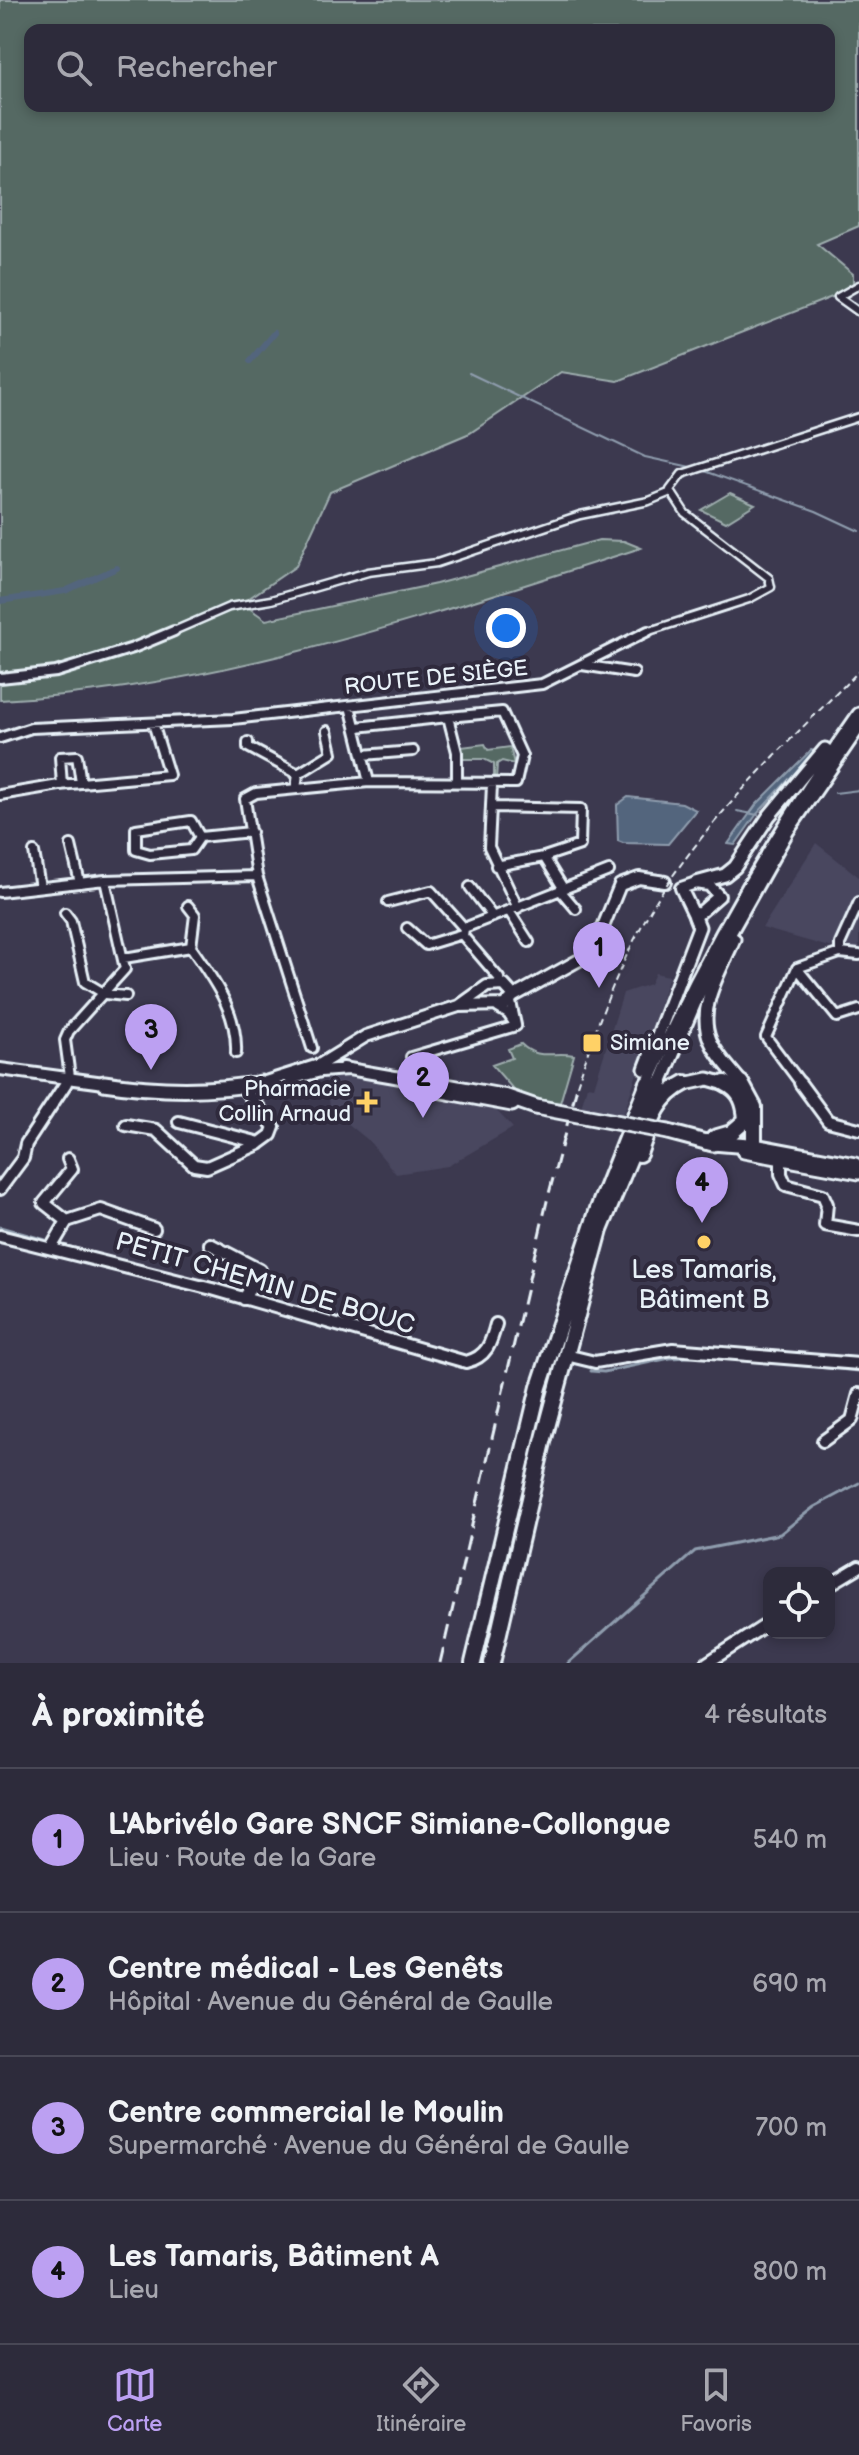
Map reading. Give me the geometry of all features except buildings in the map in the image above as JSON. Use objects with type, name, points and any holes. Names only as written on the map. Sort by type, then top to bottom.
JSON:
[{"type":"highway","points":[[696,883],[725,875],[735,867],[769,816],[859,712]]},
{"type":"highway","points":[[473,1663],[539,1389],[588,1231],[648,1077],[709,948],[788,813],[859,712]]},
{"type":"highway","points":[[492,1663],[531,1492],[600,1230],[707,974],[787,832],[859,727]]},
{"type":"highway","points":[[710,1140],[754,1146],[754,1106],[718,1052],[706,1027],[705,1014],[749,901]]},
{"type":"highway","points":[[607,1183],[659,1030],[699,927],[695,917]]},
{"type":"highway","points":[[582,1295],[613,1213],[667,1095],[682,1082],[700,1078],[720,1080],[739,1090],[748,1106],[746,1120],[731,1133],[710,1140]]},
{"type":"main road","points":[[0,1072],[67,1083],[197,1097],[242,1090],[328,1066],[342,1050],[390,1026],[459,1006],[492,1006],[508,992],[571,965],[596,944],[620,885],[639,878],[673,885],[696,883],[709,885],[719,896],[695,917],[673,885]]},
{"type":"main road","points":[[459,1006],[484,989],[508,992]]},
{"type":"main road","points":[[484,989],[481,999],[492,1006]]},
{"type":"main road","points":[[242,1090],[287,1073],[328,1066],[859,1172]]},
{"type":"main road","points":[[0,1072],[48,1077],[67,1083]]},
{"type":"main road","points":[[397,1079],[507,1097],[536,1107]]},
{"type":"main road","points":[[446,1086],[476,1097]]},
{"type":"main road","points":[[754,1146],[779,1155],[859,1165]]},
{"type":"street","points":[[859,285],[838,297],[859,312]]},
{"type":"street","points":[[0,678],[56,672],[133,648],[229,607],[271,600],[368,572],[437,563],[580,515],[649,501],[671,492],[673,482],[682,474],[859,417]]},
{"type":"street","name":"ROUTE DE SIÈGE","points":[[0,738],[31,728],[233,719],[531,687],[650,630],[747,601],[771,587],[769,578],[760,570],[685,513],[671,492]]},
{"type":"street","points":[[582,665],[599,671],[622,669],[634,673]]},
{"type":"street","points":[[350,706],[369,782]]},
{"type":"street","points":[[312,1048],[257,876],[245,799],[256,793],[369,782],[516,783],[521,760],[502,712],[357,727]]},
{"type":"street","points":[[448,717],[457,752],[457,782]]},
{"type":"street","points":[[0,795],[62,785],[169,775],[153,723]]},
{"type":"street","points":[[298,774],[332,753],[327,731]]},
{"type":"street","points":[[248,742],[248,747],[298,774]]},
{"type":"street","points":[[363,755],[413,751]]},
{"type":"street","points":[[399,752],[402,763]]},
{"type":"street","points":[[62,785],[58,758],[77,756],[81,783]]},
{"type":"street","points":[[296,789],[298,774]]},
{"type":"street","points":[[492,785],[489,847],[529,942]]},
{"type":"street","points":[[493,807],[581,809],[580,845],[544,857],[496,866]]},
{"type":"street","points":[[200,837],[191,821],[142,826],[134,831],[136,850],[142,853],[191,850],[200,837],[251,832]]},
{"type":"street","points":[[71,845],[80,883]]},
{"type":"street","points":[[34,852],[40,887]]},
{"type":"street","points":[[544,857],[576,909]]},
{"type":"street","points":[[407,928],[426,945],[609,871]]},
{"type":"street","points":[[0,892],[105,880],[257,876]]},
{"type":"street","points":[[0,1189],[23,1158],[26,1144],[67,1083],[65,1040],[69,1031],[125,969],[105,880]]},
{"type":"street","points":[[470,887],[493,917]]},
{"type":"street","points":[[388,902],[431,891],[508,992],[516,1026]]},
{"type":"street","points":[[840,953],[840,944],[859,902]]},
{"type":"street","points":[[188,906],[195,915],[191,947],[223,995],[238,1044],[236,1053]]},
{"type":"street","points":[[65,913],[71,921],[85,982],[105,994],[126,996]]},
{"type":"street","points":[[124,958],[191,947]]},
{"type":"street","points":[[859,955],[840,953],[797,968],[766,1037],[828,1121],[859,1129]]},
{"type":"street","points":[[797,968],[837,1017],[859,1010]]},
{"type":"street","points":[[484,989],[492,970]]},
{"type":"street","points":[[492,1006],[508,1014],[516,1026]]},
{"type":"street","points":[[411,1057],[516,1026]]},
{"type":"street","points":[[126,1125],[156,1130],[194,1165],[207,1167],[271,1135],[274,1127],[242,1090]]},
{"type":"street","points":[[476,1097],[507,1097]]},
{"type":"street","points":[[179,1122],[260,1143]]},
{"type":"street","points":[[779,1155],[786,1185],[823,1195],[827,1204],[825,1225],[859,1231]]},
{"type":"street","points":[[67,1221],[44,1203],[72,1169],[68,1159]]},
{"type":"street","points":[[54,1244],[67,1221],[101,1210],[121,1220],[139,1222],[154,1229]]},
{"type":"street","name":"PETIT CHEMIN DE BOUC","points":[[0,1236],[54,1244],[246,1296],[466,1362],[478,1360],[491,1347],[496,1324]]},
{"type":"street","points":[[210,1244],[260,1270],[246,1296]]},
{"type":"street","points":[[566,1355],[595,1362],[673,1349],[859,1364]]},
{"type":"street","points":[[823,1441],[852,1420],[859,1394]]},
{"type":"street","points":[[835,1581],[859,1567]]},
{"type":"street","points":[[707,1663],[763,1627]]},
{"type":"shaded area","points":[[816,843],[859,877],[859,949],[829,947],[762,928]]},
{"type":"shaded area","points":[[655,973],[669,976],[623,1116],[581,1107],[587,1086],[594,1087],[623,993],[650,984]]},
{"type":"shaded area","points":[[326,1075],[389,1083],[495,1109],[513,1128],[448,1166],[396,1174],[368,1140],[330,1109]]},
{"type":"green space","points":[[0,0],[859,0],[859,226],[817,244],[853,274],[853,283],[837,295],[618,381],[561,372],[470,433],[330,492],[296,566],[242,603],[266,620],[436,584],[599,540],[624,541],[641,548],[324,645],[163,681],[82,693],[0,700]]},
{"type":"green space","points":[[730,493],[755,504],[726,522],[701,510]]},
{"type":"green space","points":[[485,744],[488,750],[510,747],[514,764],[502,761],[497,764],[496,780],[494,764],[484,759],[463,759],[461,747]]},
{"type":"green space","points":[[521,1044],[540,1054],[574,1055],[560,1103],[520,1097],[492,1065],[512,1058],[508,1049]]},
{"type":"water","points":[[811,750],[815,751],[757,814],[735,845],[728,844],[756,805]]},
{"type":"water","points":[[628,797],[682,803],[696,810],[668,844],[623,843],[618,841],[617,805]]},
{"type":"waterway","points":[[250,361],[274,333]]},
{"type":"waterway","points":[[469,373],[645,457],[695,468]]},
{"type":"waterway","points":[[702,470],[816,511],[859,531]]},
{"type":"waterway","points":[[0,601],[65,591],[117,568]]},
{"type":"waterway","points":[[835,793],[859,790]]},
{"type":"waterway","points":[[737,811],[758,815]]},
{"type":"waterway","points":[[0,1227],[49,1241]]},
{"type":"waterway","points":[[59,1244],[141,1266]]},
{"type":"waterway","points":[[591,1371],[604,1372],[670,1358],[705,1356]]},
{"type":"waterway","points":[[735,1359],[859,1371]]},
{"type":"waterway","points":[[568,1663],[695,1551],[780,1534],[814,1507],[859,1483]]},
{"type":"railway","points":[[577,1085],[614,984],[636,936],[663,890],[731,803],[859,671]]},
{"type":"railway","points":[[440,1663],[547,1201],[578,1083]]},
{"type":"place","name":"L'Abrivélo Gare SNCF Simiane-Collongue","points":[[599,988]]},
{"type":"place","name":"Simiane","points":[[592,1043]]},
{"type":"place","name":"Centre commercial le Moulin","points":[[151,1070]]},
{"type":"place","name":"Pharmacie Collin Arnaud","points":[[367,1102]]},
{"type":"place","name":"Centre médical - Les Genêts","points":[[423,1118]]},
{"type":"place","name":"Les Tamaris, Bâtiment A","points":[[702,1223]]},
{"type":"place","name":"Les Tamaris, Bâtiment B","points":[[704,1242]]}]
